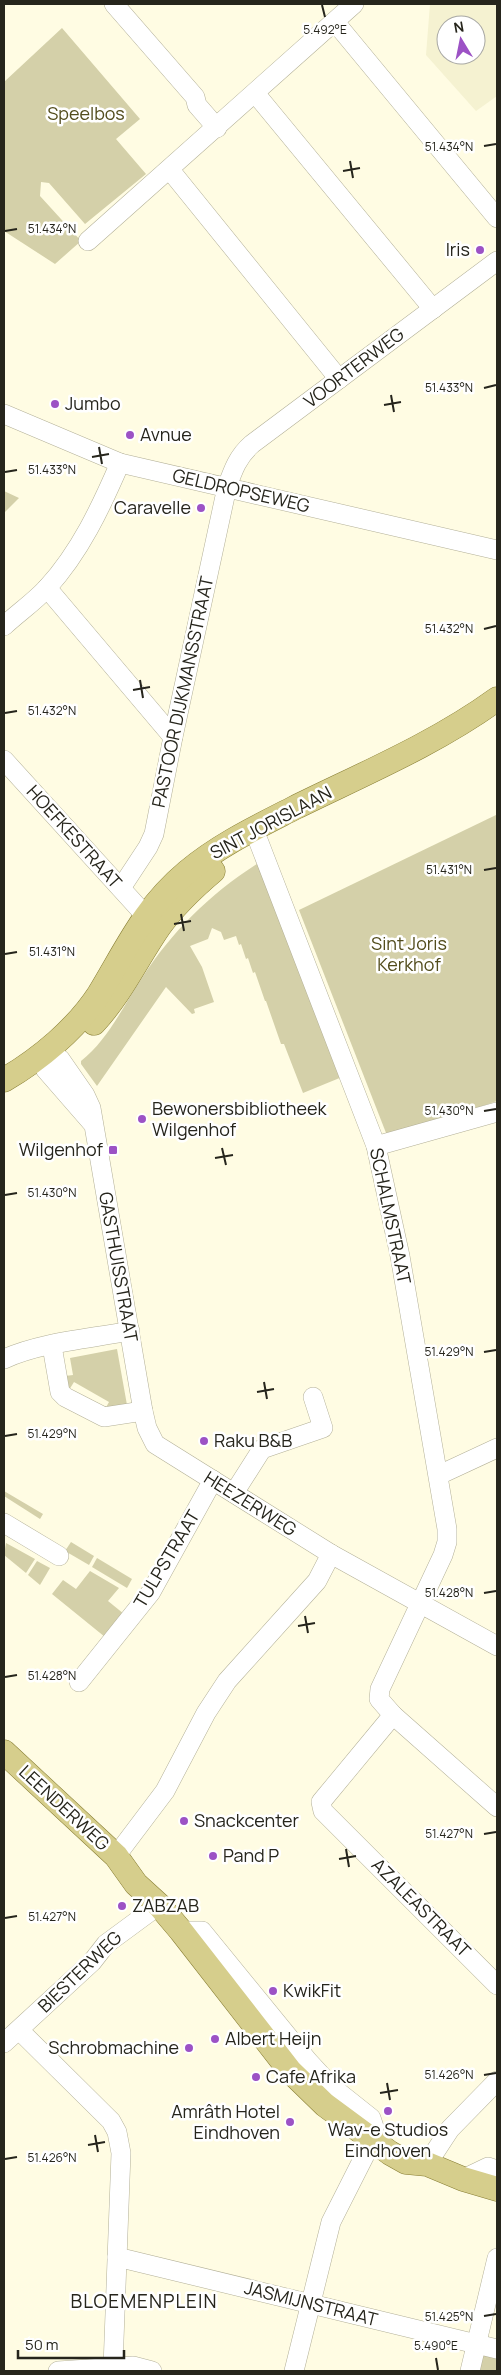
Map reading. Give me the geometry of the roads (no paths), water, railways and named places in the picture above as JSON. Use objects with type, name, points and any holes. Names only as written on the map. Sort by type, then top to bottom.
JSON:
[{"type":"main road","name":"SINT JORISLAAN","points":[[4,1080],[50,1060],[98,994],[145,915],[187,871],[233,840],[440,736],[497,699]]},
{"type":"main road","name":"SINT JORISLAAN","points":[[4,1096],[50,1060],[108,1008],[160,926],[184,897],[213,871],[258,840],[446,747],[497,716]]},
{"type":"main road","name":"LEENDERWEG","points":[[4,1752],[49,1791],[120,1861],[134,1870],[148,1886],[154,1900],[191,1931],[290,2071],[325,2105],[402,2159],[427,2164],[463,2179],[497,2189]]},
{"type":"street","points":[[114,4],[195,97],[198,105],[216,128]]},
{"type":"street","points":[[88,241],[170,170],[354,4]]},
{"type":"street","points":[[335,22],[497,218]]},
{"type":"street","points":[[255,93],[433,309]]},
{"type":"street","points":[[170,170],[339,379]]},
{"type":"street","name":"VOORTERWEG","points":[[227,488],[235,464],[242,452],[497,261]]},
{"type":"street","name":"GELDROPSEWEG","points":[[4,414],[120,463],[493,551]]},
{"type":"street","points":[[4,626],[47,588],[82,540],[105,497],[120,463]]},
{"type":"street","name":"PASTOOR DIJKMANSSTRAAT","points":[[121,888],[148,847],[154,834],[172,736],[227,488]]},
{"type":"street","points":[[47,588],[172,736]]},
{"type":"street","name":"HOEFKESTRAAT","points":[[4,760],[145,915]]},
{"type":"street","name":"SCHALMSTRAAT","points":[[258,840],[376,1146],[400,1256],[439,1475],[447,1542],[380,1689],[379,1699],[393,1715],[497,1807]]},
{"type":"street","name":"GASTHUISSTRAAT","points":[[50,1060],[92,1123],[143,1411]]},
{"type":"street","points":[[376,1146],[497,1112]]},
{"type":"street","points":[[4,1359],[16,1354],[52,1346],[130,1331]]},
{"type":"street","points":[[52,1346],[60,1392],[65,1397],[109,1418],[143,1411]]},
{"type":"street","points":[[234,1493],[262,1449],[323,1428],[313,1397]]},
{"type":"street","name":"HEEZERWEG","points":[[143,1411],[150,1437],[155,1444],[331,1554],[497,1646]]},
{"type":"street","points":[[439,1475],[497,1448]]},
{"type":"street","name":"TULPSTRAAT","points":[[79,1682],[151,1592],[213,1480]]},
{"type":"street","points":[[4,1523],[59,1556]]},
{"type":"street","points":[[120,1861],[158,1802],[206,1713],[227,1681],[317,1581],[331,1554]]},
{"type":"street","name":"AZALEASTRAAT","points":[[393,1715],[322,1802],[323,1811],[497,1985]]},
{"type":"street","name":"BIESTERWEG","points":[[4,2043],[92,1962],[106,1944],[154,1900]]},
{"type":"street","points":[[19,2030],[111,2121],[117,2132],[121,2154],[113,2367]]},
{"type":"street","points":[[427,2164],[450,2129],[497,2081]]},
{"type":"street","points":[[294,2371],[331,2222],[373,2139]]},
{"type":"street","points":[[463,2179],[488,2167],[497,2170]]},
{"type":"street","name":"JASMIJNSTRAAT","points":[[117,2257],[476,2344]]},
{"type":"street","points":[[470,2371],[497,2258]]},
{"type":"street","points":[[476,2344],[497,2349]]},
{"type":"street","points":[[58,2371],[133,2366],[152,2371]]},
{"type":"place","name":"Iris","points":[[480,250]]},
{"type":"place","name":"Jumbo","points":[[55,404]]},
{"type":"place","name":"Avnue","points":[[130,435]]},
{"type":"place","name":"Caravelle","points":[[201,508]]},
{"type":"place","name":"Bewonersbibliotheek Wilgenhof","points":[[142,1119]]},
{"type":"place","name":"Wilgenhof","points":[[113,1150]]},
{"type":"place","name":"Raku B&B","points":[[204,1441]]},
{"type":"place","name":"Snackcenter","points":[[184,1821]]},
{"type":"place","name":"Pand P","points":[[213,1856]]},
{"type":"place","name":"ZABZAB","points":[[122,1906]]},
{"type":"place","name":"KwikFit","points":[[273,1991]]},
{"type":"place","name":"Albert Heijn","points":[[215,2039]]},
{"type":"place","name":"Schrobmachine","points":[[189,2048]]},
{"type":"place","name":"Cafe Afrika","points":[[256,2077]]},
{"type":"place","name":"Wav-e Studios Eindhoven","points":[[388,2111]]},
{"type":"place","name":"Amrâth Hotel Eindhoven","points":[[290,2122]]},
{"type":"district","name":"BLOEMENPLEIN","points":[[144,2301]]},
{"type":"park label","name":"Speelbos","points":[[86,114]]},
{"type":"park label","name":"Sint Joris Kerkhof","points":[[409,954]]}]
